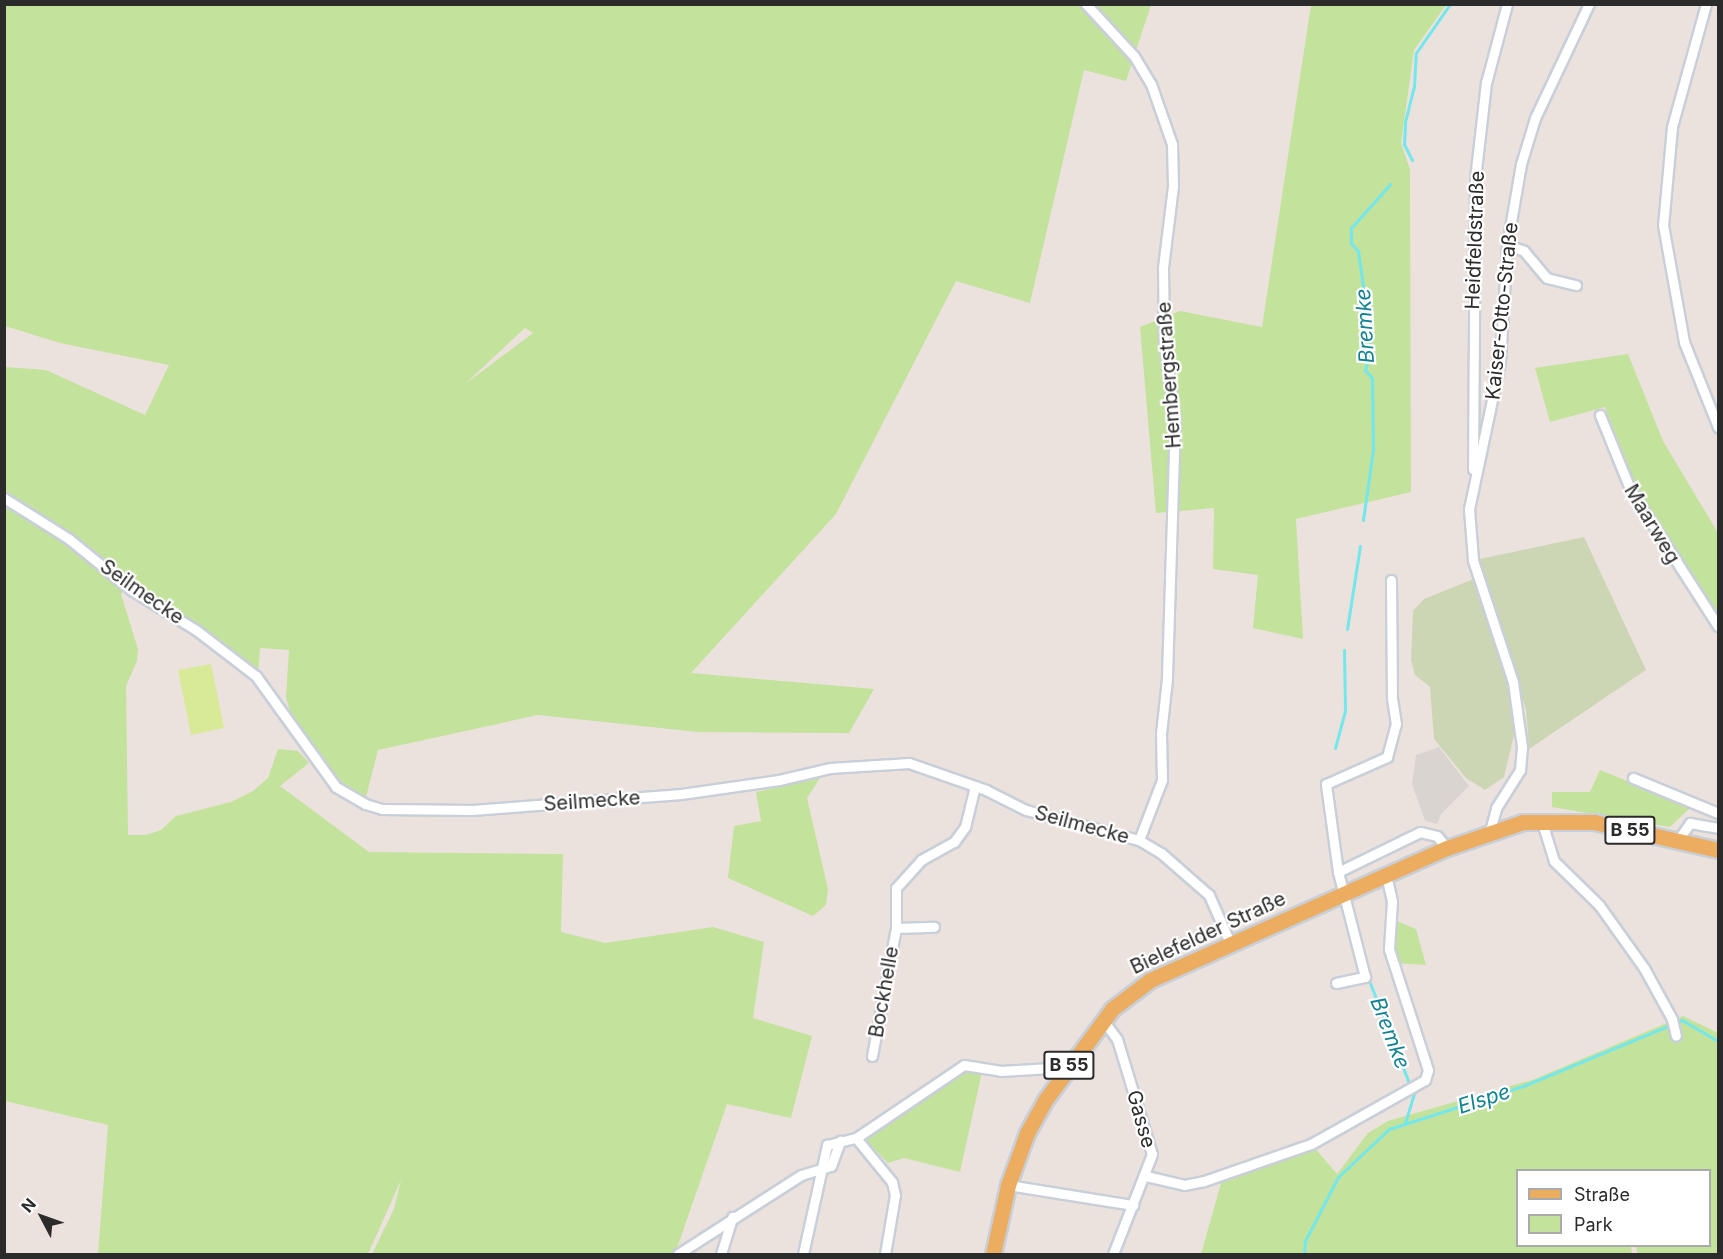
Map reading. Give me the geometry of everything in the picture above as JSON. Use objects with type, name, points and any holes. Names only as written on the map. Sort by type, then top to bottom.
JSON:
[{"type":"main road","name":"Bielefelder Straße","points":[[993,1254],[1008,1185],[1027,1133],[1064,1072],[1103,1020],[1129,993],[1150,980],[1447,848],[1490,831],[1541,819],[1594,822],[1719,850]]},
{"type":"street","name":"Hembergstraße","points":[[1086,4],[1134,56],[1151,84],[1172,144],[1173,186],[1163,268],[1164,340],[1175,421],[1167,679],[1161,733],[1162,780],[1138,840]]},
{"type":"street","name":"Heidfeldstraße","points":[[1473,478],[1470,436],[1475,179],[1486,83],[1507,4]]},
{"type":"street","name":"Kaiser-Otto-Straße","points":[[1490,831],[1496,808],[1520,770],[1522,747],[1513,681],[1472,554],[1469,509],[1473,478],[1500,362],[1507,245],[1527,141],[1589,4]]},
{"type":"street","points":[[1706,4],[1674,116],[1663,225],[1684,342],[1719,427]]},
{"type":"street","points":[[1507,245],[1524,251],[1547,278],[1576,285]]},
{"type":"street","name":"Maarweg","points":[[1600,415],[1630,489],[1718,624]]},
{"type":"street","name":"Seilmecke","points":[[4,498],[69,539],[132,591],[196,630],[256,676],[336,787],[365,804],[382,809],[472,810],[681,794],[779,780],[830,768],[909,763],[975,786],[1026,810],[1138,840],[1161,853],[1209,895],[1231,945]]},
{"type":"street","points":[[1336,983],[1365,977],[1338,872],[1326,784],[1387,757],[1396,724],[1392,698],[1391,580]]},
{"type":"street","points":[[1633,778],[1719,813]]},
{"type":"street","name":"Bockhelle","points":[[872,1056],[896,928],[895,896],[901,879],[921,860],[954,842],[965,828],[975,786]]},
{"type":"street","points":[[1541,819],[1558,867],[1599,905],[1644,968],[1674,1028]]},
{"type":"street","points":[[1678,840],[1690,823],[1719,828]]},
{"type":"street","points":[[1338,872],[1420,832],[1437,836],[1447,848]]},
{"type":"street","points":[[1146,1176],[1184,1185],[1233,1172],[1311,1143],[1400,1097],[1428,1076],[1391,956],[1392,901],[1386,875]]},
{"type":"street","name":"Bockhelle","points":[[896,928],[934,927]]},
{"type":"street","name":"Gasse","points":[[1103,1020],[1117,1039],[1151,1148],[1146,1176],[1113,1254]]},
{"type":"street","points":[[803,1254],[827,1145],[856,1138],[964,1065],[1000,1071],[1051,1068],[1064,1072]]},
{"type":"street","points":[[856,1138],[892,1182],[894,1195],[885,1254]]},
{"type":"street","points":[[678,1254],[801,1175],[821,1169]]},
{"type":"street","points":[[1008,1185],[1133,1205]]},
{"type":"street","points":[[721,1254],[732,1218]]},
{"type":"green space","points":[[4,5],[1151,5],[1126,81],[1084,70],[1030,303],[956,281],[836,514],[691,673],[874,689],[849,733],[698,732],[538,715],[378,750],[366,797],[342,783],[291,715],[286,697],[289,650],[260,648],[258,675],[129,583],[121,594],[138,649],[137,661],[126,686],[128,835],[146,835],[161,830],[176,816],[231,802],[253,791],[268,778],[278,749],[298,751],[309,763],[280,786],[369,852],[563,854],[561,932],[605,943],[713,927],[764,942],[753,1018],[812,1036],[791,1118],[727,1104],[675,1254],[372,1254],[394,1209],[401,1180],[368,1254],[98,1254],[108,1125],[5,1101],[5,367],[46,370],[145,415],[169,365],[60,343],[5,326]],"holes":[[[525,328],[533,333],[465,384]]]},
{"type":"green space","points":[[1311,5],[1446,5],[1414,50],[1401,143],[1410,170],[1411,492],[1296,519],[1303,639],[1253,628],[1258,575],[1213,569],[1214,508],[1156,513],[1140,327],[1180,311],[1262,327]]},
{"type":"green space","points":[[1628,354],[1663,441],[1718,533],[1718,611],[1713,610],[1682,565],[1636,488],[1605,407],[1550,422],[1535,368]]},
{"type":"green space","points":[[1584,537],[1646,670],[1529,749],[1526,710],[1480,559]]},
{"type":"green space","points":[[1476,578],[1511,689],[1515,731],[1504,777],[1485,790],[1466,778],[1434,739],[1430,687],[1415,675],[1411,660],[1413,611],[1424,599]]},
{"type":"green space","points":[[211,664],[224,728],[191,735],[178,670]]},
{"type":"green space","points":[[1600,770],[1691,807],[1670,827],[1552,807],[1552,792],[1590,792]]},
{"type":"green space","points":[[820,778],[807,798],[828,889],[826,905],[813,916],[728,878],[734,826],[761,821],[756,792]]},
{"type":"green space","points":[[1394,920],[1416,929],[1426,965],[1394,963],[1390,949]]},
{"type":"green space","points":[[1683,1016],[1718,1033],[1718,1254],[1637,1254],[1636,1247],[1711,1247],[1711,1169],[1516,1169],[1516,1247],[1631,1247],[1632,1254],[1201,1254],[1222,1180],[1313,1146],[1337,1174],[1368,1133],[1388,1121],[1535,1079]]},
{"type":"green space","points":[[970,1069],[982,1072],[960,1172],[904,1158],[888,1163],[865,1140]]},
{"type":"shaded area","points":[[1439,747],[1469,786],[1441,814],[1437,824],[1425,821],[1412,784],[1416,755]]},
{"type":"waterway","name":"Bremke","points":[[1412,160],[1404,144],[1405,122],[1414,87],[1416,53],[1450,4]]},
{"type":"waterway","name":"Bremke","points":[[1363,520],[1373,450],[1372,378],[1365,370],[1370,351],[1367,313],[1358,251],[1351,243],[1351,228],[1390,184]]},
{"type":"waterway","name":"Bremke","points":[[1347,629],[1360,546]]},
{"type":"waterway","name":"Bremke","points":[[1335,748],[1345,711],[1344,650]]},
{"type":"waterway","name":"Bremke","points":[[1370,983],[1409,1083]]},
{"type":"waterway","name":"Elspe","points":[[1304,1254],[1305,1241],[1338,1177],[1389,1129],[1523,1086],[1682,1020],[1718,1041]]},
{"type":"waterway","name":"Bremke","points":[[1405,1123],[1414,1094]]}]
